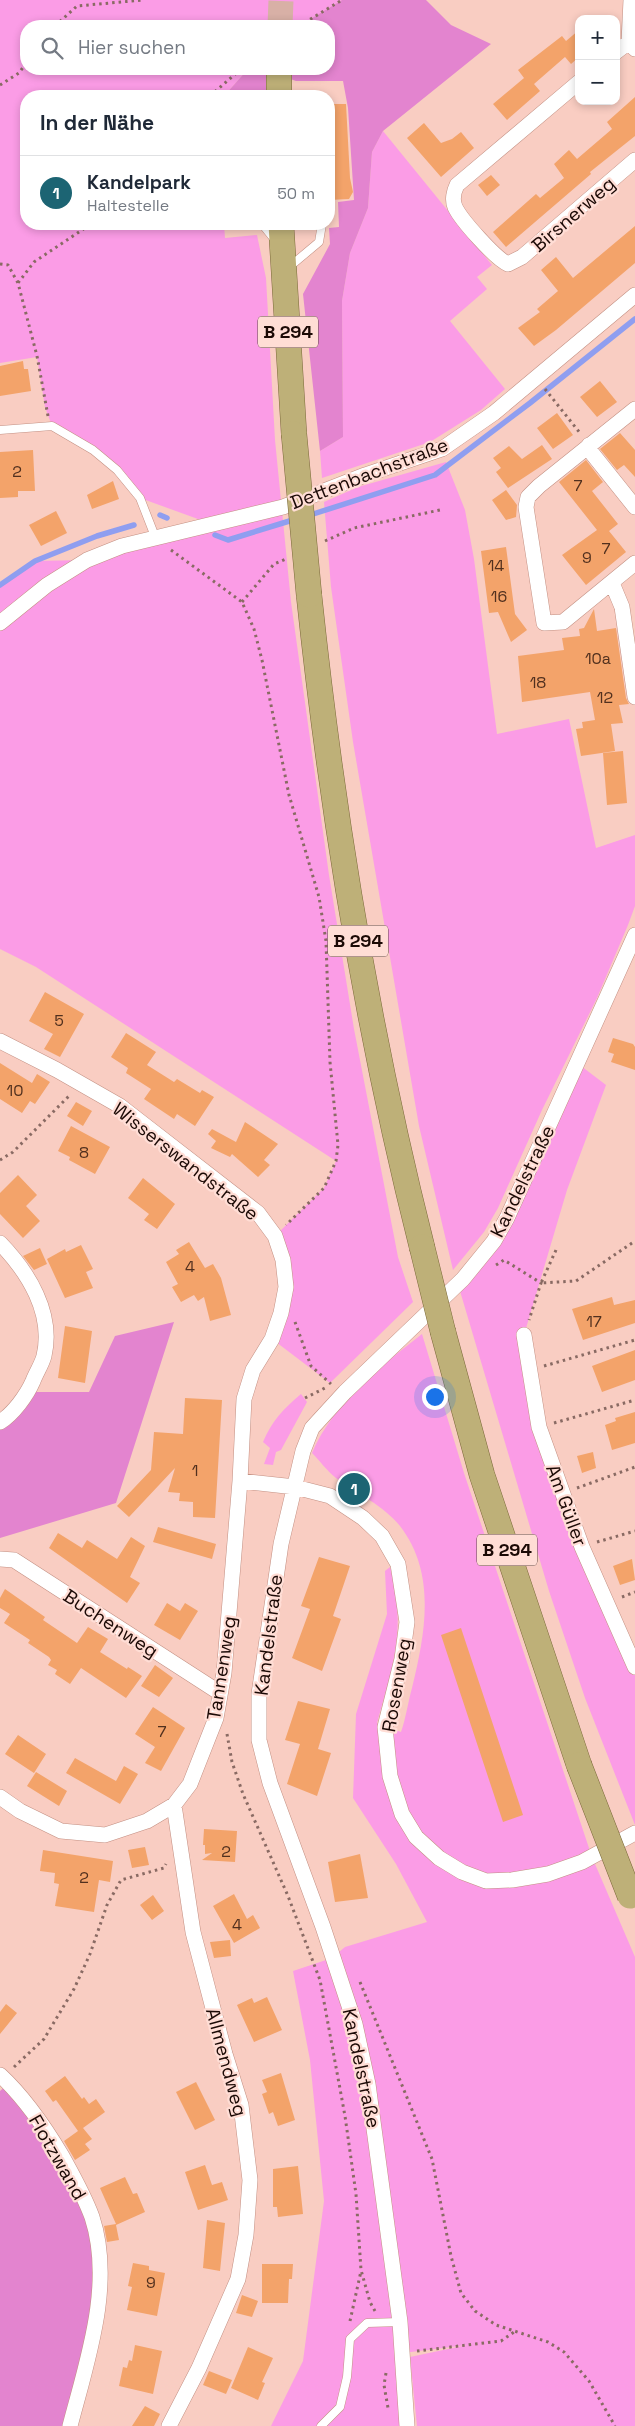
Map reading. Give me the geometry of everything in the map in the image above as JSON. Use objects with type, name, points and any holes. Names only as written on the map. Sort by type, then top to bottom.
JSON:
[{"type":"highway","name":"B 294","points":[[281,230],[294,434],[310,595],[337,821],[396,1141],[443,1332],[482,1475],[579,1766],[632,1902]]},
{"type":"street","points":[[620,50],[632,45],[631,0]]},
{"type":"street","name":"Birsnerweg","points":[[575,85],[460,181],[454,191],[455,207],[496,257],[508,264],[522,257],[635,160]]},
{"type":"street","name":"Dettenbachstraße","points":[[0,623],[47,585],[87,560],[122,546],[283,507],[364,475],[442,449],[494,413],[635,295]]},
{"type":"street","points":[[635,409],[528,496],[526,507],[544,623],[562,622],[612,584],[635,563]]},
{"type":"street","points":[[589,445],[591,452],[635,507]]},
{"type":"street","points":[[612,584],[622,606],[635,697]]},
{"type":"street","name":"Kandelstraße","points":[[407,2426],[400,2322],[368,2084],[355,2024],[270,1783],[259,1740],[259,1694],[280,1544],[303,1451],[312,1428],[338,1388],[463,1279],[494,1241],[507,1218],[635,935]]},
{"type":"street","name":"Wisserswandstraße","points":[[0,1041],[57,1070],[81,1086],[120,1106],[188,1162],[258,1213],[275,1236],[284,1269],[286,1287],[281,1313],[272,1339],[253,1370],[244,1398],[240,1481]]},
{"type":"street","points":[[0,1243],[19,1263],[35,1291],[45,1323],[44,1356],[28,1392],[0,1422]]},
{"type":"street","name":"Am Güller","points":[[524,1335],[528,1371],[539,1427],[582,1547],[635,1667]]},
{"type":"street","name":"Rosenweg","points":[[240,1481],[295,1487],[330,1496],[363,1518],[382,1536],[398,1564],[407,1622],[402,1659],[384,1727],[390,1776],[402,1814],[416,1836],[439,1858],[462,1872],[486,1881],[512,1880],[548,1874],[582,1862],[635,1833]]},
{"type":"street","name":"Tannenweg","points":[[0,1797],[20,1811],[61,1831],[105,1835],[147,1821],[174,1805],[190,1784],[216,1718],[229,1619],[240,1481]]},
{"type":"street","name":"Buchenweg","points":[[0,1559],[14,1560],[220,1693]]},
{"type":"street","name":"Allmendweg","points":[[169,2426],[199,2368],[238,2279],[246,2235],[250,2180],[241,2105],[225,2054],[193,1932],[181,1864],[174,1805]]},
{"type":"street","name":"Flotzwand","points":[[1,2076],[43,2125],[79,2185],[92,2219],[98,2255],[99,2286],[93,2335],[70,2426]]},
{"type":"lane","points":[[266,230],[284,261],[319,242],[321,230]]},
{"type":"lane","points":[[0,430],[52,426],[93,450],[117,470],[140,498],[156,539]]},
{"type":"lane","points":[[321,2426],[340,2407],[346,2377],[350,2339],[367,2323],[400,2322]]},
{"type":"path","points":[[61,20],[76,6],[143,0]]},
{"type":"path","points":[[309,20],[342,0]]},
{"type":"path","points":[[0,85],[20,72]]},
{"type":"path","points":[[217,90],[234,75]]},
{"type":"path","points":[[18,283],[34,262],[83,230]]},
{"type":"path","points":[[0,264],[8,265],[18,283],[37,356],[45,407],[52,426]]},
{"type":"path","points":[[552,398],[589,445]]},
{"type":"path","points":[[324,542],[354,528],[440,510]]},
{"type":"path","points":[[156,539],[242,602],[254,629],[289,795],[319,897],[326,941],[330,1062],[338,1145],[336,1161],[324,1188],[275,1236]]},
{"type":"path","points":[[242,602],[274,564],[290,556]]},
{"type":"path","points":[[0,1160],[14,1152],[81,1086]]},
{"type":"path","points":[[504,1260],[541,1283],[576,1281],[635,1241]]},
{"type":"path","points":[[524,1335],[541,1283],[556,1250]]},
{"type":"path","points":[[281,1313],[294,1318],[311,1366],[338,1388]]},
{"type":"path","points":[[528,1371],[635,1340]]},
{"type":"path","points":[[304,1398],[338,1388]]},
{"type":"path","points":[[539,1427],[635,1400]]},
{"type":"path","points":[[563,1493],[635,1467]]},
{"type":"path","points":[[582,1547],[635,1531]]},
{"type":"path","points":[[216,1718],[225,1723],[232,1762],[243,1794],[288,1896],[320,1980],[346,2116],[356,2194],[361,2270],[370,2302],[382,2322]]},
{"type":"path","points":[[1,2076],[44,2039],[53,2025],[74,1989],[90,1954],[107,1905],[121,1880],[164,1868]]},
{"type":"path","points":[[359,1979],[432,2159],[451,2256],[462,2293],[475,2311],[496,2325],[548,2342],[564,2352],[589,2382],[615,2426]]},
{"type":"path","points":[[350,2322],[361,2270]]},
{"type":"path","points":[[388,2409],[384,2384],[387,2366],[403,2353],[501,2341],[515,2332]]},
{"type":"shaded area","points":[[0,0],[342,0],[309,20],[20,20],[20,75],[243,75],[229,90],[20,90],[20,230],[224,230],[225,238],[257,235],[266,278],[275,440],[291,602],[329,875],[354,1029],[398,1257],[413,1302],[330,1383],[272,1339],[281,1313],[275,1236],[324,1188],[336,1161],[36,967],[0,949],[0,585],[34,561],[87,560],[209,523],[140,498],[117,470],[52,426],[45,407],[37,357],[0,363]]},
{"type":"shaded area","points":[[342,0],[426,0],[451,25],[491,44],[383,131],[372,152],[368,208],[350,253],[342,301],[343,437],[320,451],[303,294],[330,244],[329,230],[335,230],[335,227],[339,227],[338,202],[354,200],[348,108],[343,81],[296,81],[279,75],[335,75],[335,20],[309,20]]},
{"type":"shaded area","points":[[243,75],[279,75],[273,79],[267,90],[229,90]]},
{"type":"shaded area","points":[[383,131],[492,265],[477,277],[487,289],[450,321],[505,389],[481,410],[430,442],[322,478],[320,451],[343,437],[342,301],[350,253],[368,208],[372,152]]},
{"type":"shaded area","points":[[446,462],[465,510],[474,559],[497,734],[569,719],[596,848],[635,835],[635,906],[628,925],[597,998],[542,1110],[498,1208],[484,1232],[453,1270],[419,1126],[353,742],[331,587],[324,502],[358,487]]},
{"type":"shaded area","points":[[581,1066],[606,1085],[567,1190],[524,1335],[539,1427],[635,1667],[635,1825],[585,1698],[549,1591],[460,1291]]},
{"type":"shaded area","points":[[174,1322],[116,1503],[0,1538],[0,1422],[28,1392],[89,1392],[115,1336]]},
{"type":"shaded area","points":[[422,1334],[464,1473],[592,1857],[635,1957],[635,2426],[417,2426],[410,2357],[467,2345],[403,2353],[407,2426],[271,2426],[303,2361],[324,2201],[310,2060],[293,1971],[332,1958],[345,1947],[427,1922],[396,1864],[353,1798],[356,1714],[387,1614],[385,1571],[390,1567],[395,1589],[398,1628],[393,1664],[377,1723],[401,1732],[417,1668],[424,1626],[425,1605],[419,1564],[412,1545],[394,1519],[336,1478],[312,1453],[321,1435],[345,1402],[390,1359]]},
{"type":"shaded area","points":[[301,1394],[307,1402],[281,1450],[276,1452],[273,1465],[264,1464],[270,1448],[263,1442],[266,1435],[279,1416]]},
{"type":"shaded area","points":[[9,2083],[79,2185],[99,2285],[70,2426],[0,2426],[0,2091]]},
{"type":"building","points":[[575,33],[575,60],[571,64],[565,57],[534,84],[540,91],[507,120],[493,104],[524,78],[518,70],[562,36],[566,41]]},
{"type":"building","points":[[635,97],[635,136],[590,172],[591,174],[506,247],[493,232],[536,194],[540,198],[564,178],[554,164],[569,150],[577,159],[612,129],[607,122]]},
{"type":"building","points":[[335,104],[346,104],[350,178],[353,192],[349,199],[335,200]]},
{"type":"building","points":[[424,123],[441,143],[452,139],[461,132],[474,148],[441,177],[407,138]]},
{"type":"building","points":[[491,175],[500,185],[487,196],[478,185]]},
{"type":"building","points":[[635,226],[635,263],[556,330],[534,346],[518,328],[540,312],[537,309],[558,291],[541,270],[556,257],[573,278]]},
{"type":"building","points":[[23,361],[24,369],[28,369],[31,391],[0,396],[0,366]]},
{"type":"building","points":[[600,381],[617,402],[597,417],[580,397]]},
{"type":"building","points":[[557,413],[573,435],[553,449],[537,428]]},
{"type":"building","points":[[620,433],[635,450],[635,477],[624,465],[617,470],[600,449]]},
{"type":"building","points":[[542,445],[552,459],[508,488],[496,472],[501,468],[493,458],[509,446],[522,459]]},
{"type":"building","points":[[33,450],[35,491],[18,491],[18,497],[0,498],[0,452]]},
{"type":"building","points":[[586,460],[603,482],[592,491],[618,524],[609,531],[626,552],[586,585],[562,555],[597,530],[559,482]]},
{"type":"building","points":[[113,481],[119,499],[92,509],[87,495]]},
{"type":"building","points":[[506,490],[517,505],[516,517],[506,520],[492,500]]},
{"type":"building","points":[[56,511],[67,533],[41,546],[29,525]]},
{"type":"building","points":[[506,547],[515,614],[527,630],[511,642],[498,612],[489,613],[481,551]]},
{"type":"building","points":[[594,609],[597,631],[616,628],[626,698],[629,704],[619,705],[623,723],[611,724],[615,751],[581,756],[576,729],[583,728],[582,722],[595,720],[590,692],[522,702],[518,656],[564,650],[562,638],[580,636],[579,629],[584,628]]},
{"type":"building","points":[[623,751],[627,803],[607,805],[603,753]]},
{"type":"building","points":[[45,992],[84,1014],[60,1057],[44,1049],[53,1034],[29,1021]]},
{"type":"building","points":[[126,1033],[156,1052],[147,1065],[174,1082],[177,1079],[200,1093],[202,1090],[214,1097],[195,1126],[177,1114],[174,1119],[144,1099],[151,1089],[126,1073],[128,1068],[111,1057]]},
{"type":"building","points":[[613,1038],[633,1044],[635,1047],[635,1070],[611,1062],[614,1054],[608,1052]]},
{"type":"building","points":[[0,1063],[32,1083],[37,1074],[50,1082],[35,1104],[30,1101],[22,1113],[0,1099]]},
{"type":"building","points":[[76,1102],[92,1111],[83,1126],[67,1116]]},
{"type":"building","points":[[245,1122],[278,1144],[264,1160],[270,1165],[258,1177],[232,1154],[230,1157],[211,1148],[216,1141],[208,1134],[212,1129],[236,1142]]},
{"type":"building","points":[[71,1126],[110,1147],[95,1174],[69,1160],[70,1157],[58,1151]]},
{"type":"building","points":[[18,1175],[37,1195],[26,1206],[40,1221],[23,1238],[0,1214],[0,1193]]},
{"type":"building","points":[[143,1178],[175,1204],[157,1229],[144,1220],[149,1214],[128,1198]]},
{"type":"building","points":[[189,1242],[205,1268],[213,1264],[221,1278],[231,1315],[210,1321],[204,1297],[198,1301],[194,1295],[181,1302],[172,1287],[178,1284],[166,1262],[179,1254],[176,1250]]},
{"type":"building","points":[[81,1245],[93,1269],[86,1272],[93,1288],[65,1298],[47,1259],[65,1249],[66,1252]]},
{"type":"building","points":[[40,1248],[47,1264],[34,1270],[23,1256]]},
{"type":"building","points":[[612,1297],[614,1305],[635,1300],[635,1323],[583,1340],[572,1309]]},
{"type":"building","points":[[65,1326],[92,1331],[85,1383],[58,1378]]},
{"type":"building","points":[[635,1350],[635,1380],[602,1392],[592,1366]]},
{"type":"building","points":[[185,1398],[222,1400],[215,1518],[193,1517],[193,1502],[179,1501],[180,1493],[168,1492],[175,1468],[129,1517],[117,1506],[151,1470],[154,1432],[183,1434]]},
{"type":"building","points":[[635,1412],[635,1443],[612,1450],[605,1425],[616,1421],[615,1418]]},
{"type":"building","points":[[593,1452],[596,1468],[582,1473],[577,1456]]},
{"type":"building","points":[[158,1527],[216,1544],[212,1559],[153,1542]]},
{"type":"building","points":[[58,1533],[82,1548],[87,1540],[117,1559],[131,1537],[145,1546],[130,1577],[140,1583],[127,1603],[49,1548]]},
{"type":"building","points":[[319,1557],[350,1566],[333,1616],[341,1619],[322,1671],[292,1658],[310,1609],[301,1606]]},
{"type":"building","points":[[632,1559],[635,1580],[620,1585],[613,1566]]},
{"type":"building","points":[[5,1589],[45,1617],[43,1620],[77,1643],[88,1627],[108,1639],[100,1652],[142,1676],[126,1698],[81,1668],[70,1684],[55,1674],[57,1670],[48,1665],[51,1660],[49,1657],[28,1643],[30,1640],[4,1623],[10,1614],[0,1608],[0,1598]]},
{"type":"building","points":[[167,1603],[180,1611],[185,1603],[198,1611],[180,1640],[154,1625]]},
{"type":"building","points":[[461,1628],[523,1815],[503,1822],[441,1635]]},
{"type":"building","points":[[155,1665],[173,1678],[159,1697],[141,1686]]},
{"type":"building","points":[[298,1701],[330,1709],[318,1749],[331,1753],[317,1796],[287,1784],[300,1744],[285,1740]]},
{"type":"building","points":[[153,1707],[185,1728],[161,1771],[145,1763],[155,1747],[135,1734]]},
{"type":"building","points":[[18,1735],[46,1754],[34,1773],[5,1754]]},
{"type":"building","points":[[75,1758],[116,1781],[124,1766],[138,1774],[120,1804],[66,1773]]},
{"type":"building","points":[[36,1772],[67,1791],[59,1806],[27,1786]]},
{"type":"building","points":[[204,1829],[237,1831],[235,1862],[202,1860],[212,1853],[205,1854],[205,1845],[203,1845]]},
{"type":"building","points":[[145,1847],[149,1865],[132,1868],[128,1850]]},
{"type":"building","points":[[43,1850],[113,1861],[110,1882],[99,1880],[94,1912],[55,1906],[59,1884],[54,1883],[55,1873],[40,1871]]},
{"type":"building","points":[[360,1854],[368,1898],[335,1902],[328,1862]]},
{"type":"building","points":[[234,1894],[247,1919],[253,1915],[260,1928],[234,1943],[213,1906]]},
{"type":"building","points":[[153,1895],[164,1911],[152,1920],[140,1905]]},
{"type":"building","points":[[230,1940],[231,1956],[214,1958],[210,1942]]},
{"type":"building","points":[[267,1997],[282,2030],[254,2042],[237,2005],[252,1998],[254,2003]]},
{"type":"building","points":[[6,2004],[17,2013],[0,2034],[0,2012]]},
{"type":"building","points":[[281,2073],[295,2120],[278,2126],[273,2112],[269,2114],[262,2094],[267,2092],[262,2080]]},
{"type":"building","points":[[65,2076],[82,2099],[84,2097],[89,2104],[96,2099],[105,2112],[83,2128],[92,2139],[85,2144],[90,2150],[75,2160],[64,2141],[78,2131],[56,2100],[53,2102],[45,2091]]},
{"type":"building","points":[[196,2082],[215,2120],[195,2130],[176,2092]]},
{"type":"building","points":[[205,2165],[212,2185],[222,2182],[228,2200],[198,2210],[185,2172]]},
{"type":"building","points":[[298,2166],[303,2214],[278,2217],[277,2207],[273,2207],[273,2169]]},
{"type":"building","points":[[125,2177],[133,2194],[137,2193],[145,2212],[116,2225],[119,2240],[107,2242],[104,2226],[116,2224],[100,2188]]},
{"type":"building","points":[[207,2220],[225,2223],[220,2271],[203,2268]]},
{"type":"building","points":[[133,2263],[149,2266],[149,2270],[165,2273],[157,2316],[127,2310],[132,2287],[128,2286]]},
{"type":"building","points":[[262,2264],[293,2264],[292,2279],[289,2279],[288,2303],[262,2303]]},
{"type":"building","points":[[242,2295],[258,2301],[252,2317],[236,2313]]},
{"type":"building","points":[[135,2345],[162,2351],[153,2394],[119,2386],[123,2367],[127,2368],[129,2360],[132,2361]]},
{"type":"building","points":[[248,2347],[273,2358],[262,2382],[265,2383],[258,2400],[231,2388]]},
{"type":"building","points":[[209,2371],[232,2380],[226,2394],[203,2385]]},
{"type":"building","points":[[145,2406],[160,2414],[154,2426],[132,2426]]},
{"type":"waterway","points":[[307,516],[435,475],[530,403],[635,319]]},
{"type":"waterway","points":[[160,515],[167,518]]},
{"type":"waterway","points":[[215,535],[228,540],[296,519]]},
{"type":"waterway","points":[[0,585],[35,561],[97,536],[134,525]]},
{"type":"tunnel","points":[[280,20],[281,0]]},
{"type":"place","name":"Kandelpark","points":[[354,1489]]}]
